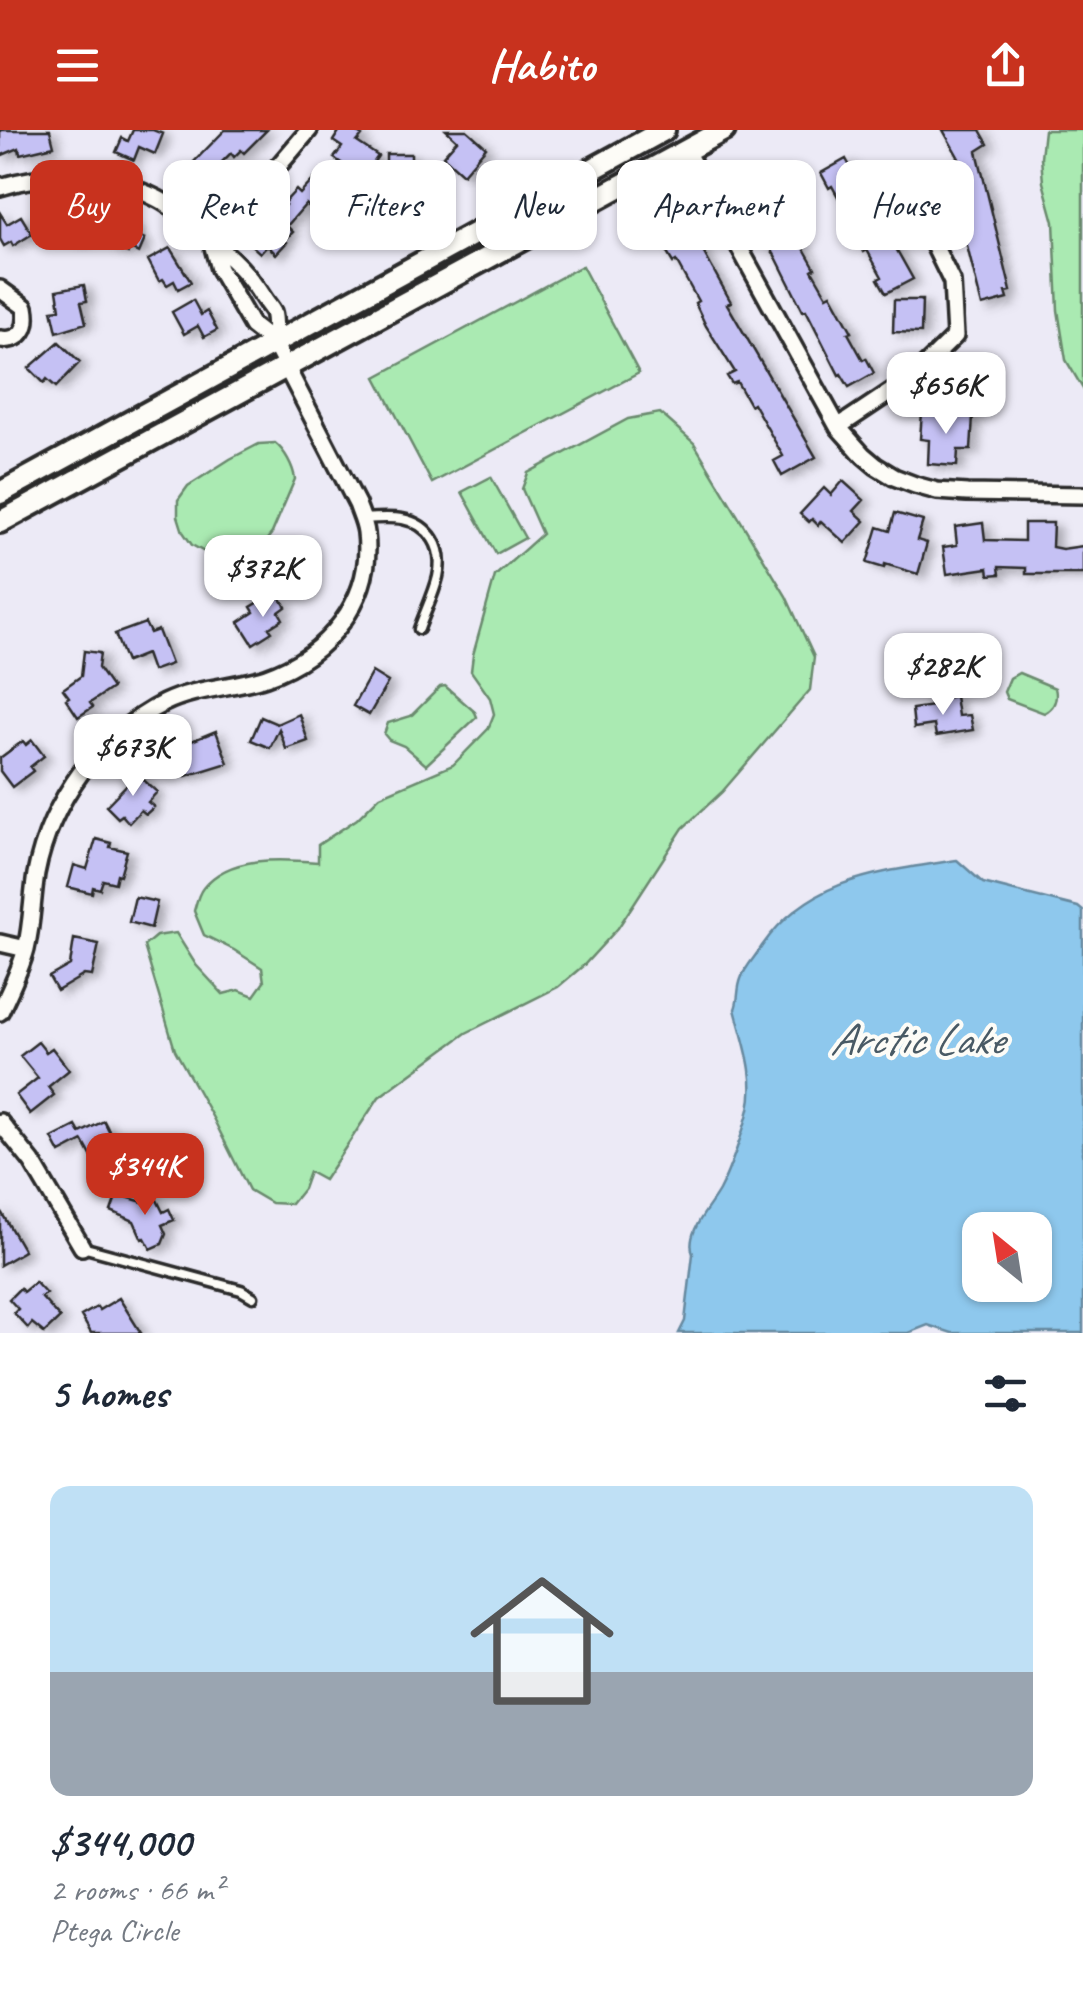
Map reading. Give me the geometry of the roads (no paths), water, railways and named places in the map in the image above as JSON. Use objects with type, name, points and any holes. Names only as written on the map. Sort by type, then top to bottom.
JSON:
[{"type":"street","points":[[283,160],[309,130]]},
{"type":"street","points":[[0,493],[664,130]]},
{"type":"street","points":[[0,522],[724,130]]},
{"type":"street","points":[[686,151],[838,427],[863,455],[885,472],[937,491],[1083,495]]},
{"type":"street","points":[[0,187],[56,177],[108,182],[163,202]]},
{"type":"street","points":[[0,1012],[26,949],[36,872],[46,839],[61,803],[84,768],[132,722],[164,704],[197,690],[262,678],[311,654],[350,612],[362,585],[366,531],[357,504],[274,343],[252,326],[219,269],[214,250]]},
{"type":"street","points":[[222,250],[248,274],[273,314],[274,343]]},
{"type":"street","points":[[838,427],[913,377],[955,336],[952,282],[936,250]]},
{"type":"street","points":[[0,289],[25,308],[27,318],[20,336],[0,339]]},
{"type":"street","points":[[0,942],[26,949]]},
{"type":"street","points":[[0,1122],[32,1162],[82,1247]]},
{"type":"lane","points":[[362,519],[415,521],[440,549],[439,575],[419,628]]},
{"type":"lane","points":[[82,1247],[253,1296]]},
{"type":"water","name":"Arctic Lake","points":[[957,860],[983,883],[1083,911],[1083,1333],[952,1333],[928,1325],[908,1333],[679,1333],[685,1321],[692,1237],[723,1183],[749,1109],[750,1071],[735,1009],[745,971],[781,923],[802,905],[875,874]]}]
